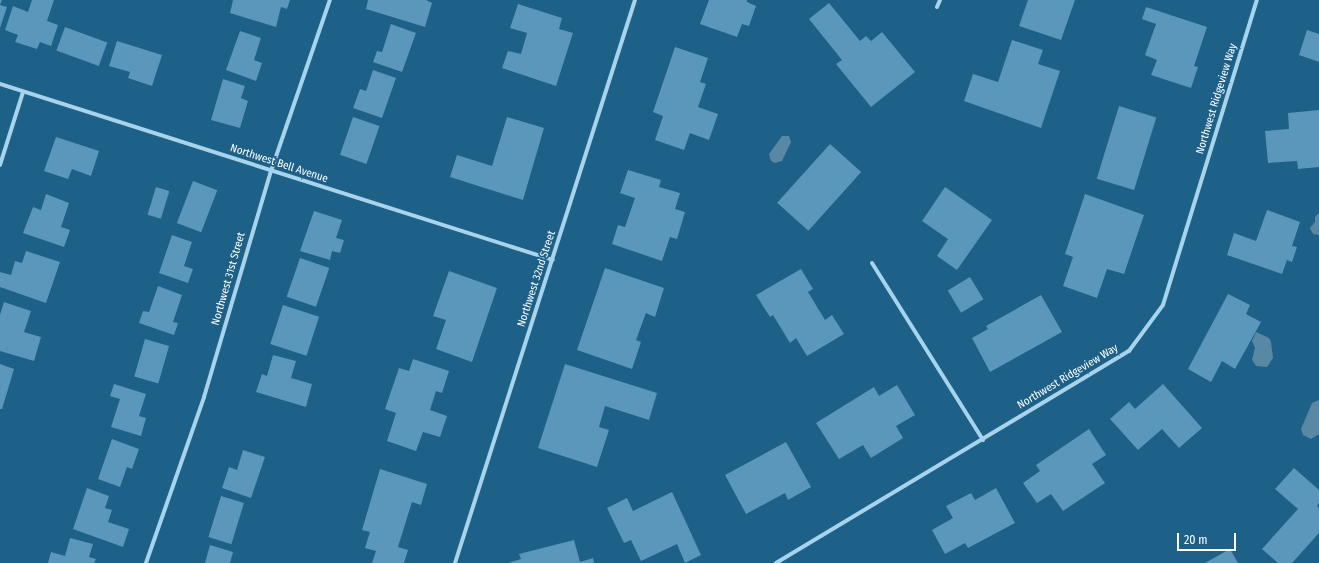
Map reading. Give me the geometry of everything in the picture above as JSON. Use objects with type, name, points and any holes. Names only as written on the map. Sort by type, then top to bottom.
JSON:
[{"type":"street","name":"Northwest 31st Street","points":[[146,563],[204,397],[271,171],[330,0]]},
{"type":"street","name":"Northwest 32nd Street","points":[[455,563],[635,0]]},
{"type":"street","points":[[938,7],[940,0]]},
{"type":"street","name":"Northwest Ridgeview Way","points":[[776,563],[1129,351],[1163,305],[1256,0]]},
{"type":"street","name":"Northwest Bell Avenue","points":[[0,84],[552,260]]},
{"type":"street","points":[[0,164],[23,92]]},
{"type":"street","points":[[872,263],[983,440]]},
{"type":"water","points":[[782,136],[789,136],[791,142],[782,161],[775,163],[771,161],[769,154]]},
{"type":"water","points":[[1319,213],[1319,235],[1313,234],[1310,228],[1315,222],[1315,217]]},
{"type":"water","points":[[1256,332],[1269,338],[1271,342],[1273,358],[1267,367],[1256,366],[1252,360],[1255,348],[1252,341]]},
{"type":"water","points":[[1319,400],[1319,434],[1311,439],[1303,435],[1301,429],[1312,403]]},
{"type":"building","points":[[32,0],[54,0],[47,21],[58,25],[51,46],[40,42],[37,49],[15,42],[18,35],[5,30],[13,6],[28,12]]},
{"type":"building","points":[[233,0],[290,0],[287,9],[281,7],[276,27],[230,13]]},
{"type":"building","points":[[368,0],[426,0],[432,3],[425,27],[366,9]]},
{"type":"building","points":[[709,0],[747,0],[747,2],[756,6],[749,26],[742,24],[737,37],[700,24]]},
{"type":"building","points":[[1028,0],[1075,0],[1061,40],[1019,26]]},
{"type":"building","points":[[829,3],[860,41],[866,36],[871,41],[882,32],[915,72],[871,107],[836,64],[842,60],[809,19]]},
{"type":"building","points":[[518,4],[562,18],[559,29],[573,33],[556,86],[502,68],[508,51],[521,54],[527,33],[510,28]]},
{"type":"building","points":[[0,5],[7,7],[0,28]]},
{"type":"building","points":[[1146,7],[1207,27],[1194,66],[1198,67],[1191,88],[1151,75],[1157,60],[1145,55],[1156,24],[1142,19]]},
{"type":"building","points":[[391,24],[416,33],[402,72],[373,62],[377,51],[382,52]]},
{"type":"building","points":[[65,27],[107,42],[99,66],[56,50]]},
{"type":"building","points":[[1307,30],[1319,34],[1319,62],[1299,55]]},
{"type":"building","points":[[240,31],[261,38],[254,60],[262,63],[256,81],[226,70]]},
{"type":"building","points":[[1012,40],[1043,50],[1038,64],[1060,71],[1041,128],[964,101],[973,74],[998,82]]},
{"type":"building","points":[[117,41],[162,55],[152,86],[128,78],[130,72],[109,66]]},
{"type":"building","points":[[675,47],[708,58],[700,82],[706,84],[698,107],[718,114],[709,140],[690,133],[684,150],[655,140],[663,116],[653,112]]},
{"type":"building","points":[[373,70],[396,78],[382,118],[353,108],[360,89],[366,91]]},
{"type":"building","points":[[223,79],[245,86],[241,98],[248,101],[240,128],[211,120]]},
{"type":"building","points":[[1119,106],[1156,117],[1134,190],[1097,179]]},
{"type":"building","points":[[1319,110],[1319,167],[1298,169],[1297,161],[1268,163],[1265,131],[1289,129],[1288,113]]},
{"type":"building","points":[[353,117],[379,126],[366,164],[340,155]]},
{"type":"building","points":[[507,117],[544,128],[523,200],[450,177],[457,155],[492,166]]},
{"type":"building","points":[[56,137],[99,151],[91,176],[72,169],[68,179],[44,171]]},
{"type":"building","points":[[830,144],[861,172],[808,231],[777,203]]},
{"type":"building","points":[[628,170],[661,180],[659,187],[680,193],[675,209],[685,212],[677,239],[670,237],[662,261],[612,244],[618,225],[625,227],[635,198],[620,193]]},
{"type":"building","points":[[193,181],[217,190],[201,232],[177,223]]},
{"type":"building","points":[[156,187],[169,191],[161,219],[148,215]]},
{"type":"building","points":[[945,187],[992,220],[957,270],[937,256],[948,239],[922,221]]},
{"type":"building","points":[[46,194],[69,203],[61,227],[70,230],[64,247],[23,233],[33,207],[41,210]]},
{"type":"building","points":[[1085,194],[1144,215],[1124,274],[1107,269],[1097,298],[1063,286],[1073,257],[1065,254]]},
{"type":"building","points":[[1267,210],[1300,222],[1292,246],[1297,247],[1292,262],[1287,260],[1282,274],[1227,255],[1234,233],[1256,241]]},
{"type":"building","points":[[314,211],[342,220],[336,238],[344,240],[340,253],[332,251],[330,260],[300,251]]},
{"type":"building","points":[[172,235],[192,242],[184,266],[193,269],[188,283],[159,273]]},
{"type":"building","points":[[26,251],[60,262],[46,303],[0,287],[0,272],[11,275],[15,261],[22,263]]},
{"type":"building","points":[[300,258],[329,268],[316,307],[287,297]]},
{"type":"building","points":[[605,268],[664,288],[655,317],[646,313],[636,340],[641,342],[632,369],[577,350]]},
{"type":"building","points":[[801,269],[813,289],[808,292],[825,320],[832,315],[844,334],[807,356],[796,338],[790,343],[773,315],[770,317],[756,295]]},
{"type":"building","points":[[449,271],[497,288],[472,362],[436,349],[446,320],[433,316]]},
{"type":"building","points":[[970,277],[983,299],[961,313],[948,290]]},
{"type":"building","points":[[158,286],[182,295],[173,322],[178,323],[174,335],[139,323],[143,311],[149,312]]},
{"type":"building","points":[[1228,294],[1250,305],[1246,314],[1261,322],[1235,369],[1222,361],[1211,382],[1188,369]]},
{"type":"building","points":[[1041,295],[1062,332],[990,372],[972,338],[988,329],[986,326]]},
{"type":"building","points":[[4,302],[31,311],[24,332],[41,337],[34,361],[0,351],[0,315]]},
{"type":"building","points":[[283,305],[319,317],[306,356],[270,344]]},
{"type":"building","points":[[145,339],[169,346],[158,383],[134,376]]},
{"type":"building","points":[[273,355],[296,361],[291,378],[312,384],[306,407],[256,392],[262,374],[267,376]]},
{"type":"building","points":[[413,359],[449,371],[442,393],[436,391],[430,410],[447,416],[440,437],[423,432],[416,451],[387,441],[396,413],[385,409],[399,368],[409,371]]},
{"type":"building","points":[[0,364],[14,369],[2,409],[0,409]]},
{"type":"building","points":[[565,364],[657,393],[649,420],[605,406],[599,427],[609,430],[597,467],[538,448]]},
{"type":"building","points":[[114,384],[146,394],[139,416],[146,418],[141,436],[111,427],[120,399],[110,396]]},
{"type":"building","points":[[1163,384],[1202,428],[1179,448],[1162,429],[1138,450],[1110,419],[1129,402],[1135,409]]},
{"type":"building","points":[[897,385],[915,415],[896,426],[903,438],[871,458],[863,445],[839,459],[816,423],[874,387],[879,396]]},
{"type":"building","points":[[1089,429],[1106,455],[1092,464],[1105,483],[1063,511],[1051,494],[1037,503],[1023,483],[1040,471],[1036,465]]},
{"type":"building","points":[[112,439],[139,449],[132,469],[127,467],[120,487],[98,479]]},
{"type":"building","points":[[786,442],[811,487],[788,500],[785,493],[746,514],[725,475]]},
{"type":"building","points":[[243,450],[265,457],[251,498],[222,488],[229,467],[237,470]]},
{"type":"building","points":[[1294,468],[1319,490],[1319,503],[1317,506],[1319,508],[1319,533],[1292,563],[1278,563],[1262,549],[1298,509],[1275,489]]},
{"type":"building","points":[[380,469],[427,484],[421,505],[412,502],[398,547],[408,550],[404,563],[372,563],[376,551],[365,548],[370,532],[362,530]]},
{"type":"building","points":[[87,488],[109,496],[105,508],[112,510],[108,522],[129,529],[123,547],[73,529]]},
{"type":"building","points":[[996,488],[1015,523],[968,548],[965,543],[945,554],[932,530],[953,518],[946,506],[971,493],[975,500]]},
{"type":"building","points":[[672,492],[701,555],[685,563],[677,544],[641,561],[631,540],[624,543],[607,508],[627,498],[633,511]]},
{"type":"building","points":[[221,496],[244,503],[231,544],[208,537]]},
{"type":"building","points":[[70,538],[93,544],[89,557],[96,559],[94,563],[48,563],[51,552],[65,556]]},
{"type":"building","points":[[574,540],[580,562],[593,558],[594,563],[508,563],[521,559],[519,554]]},
{"type":"building","points":[[210,545],[233,552],[230,563],[205,563]]},
{"type":"building","points":[[1230,549],[1238,563],[1205,563]]}]
